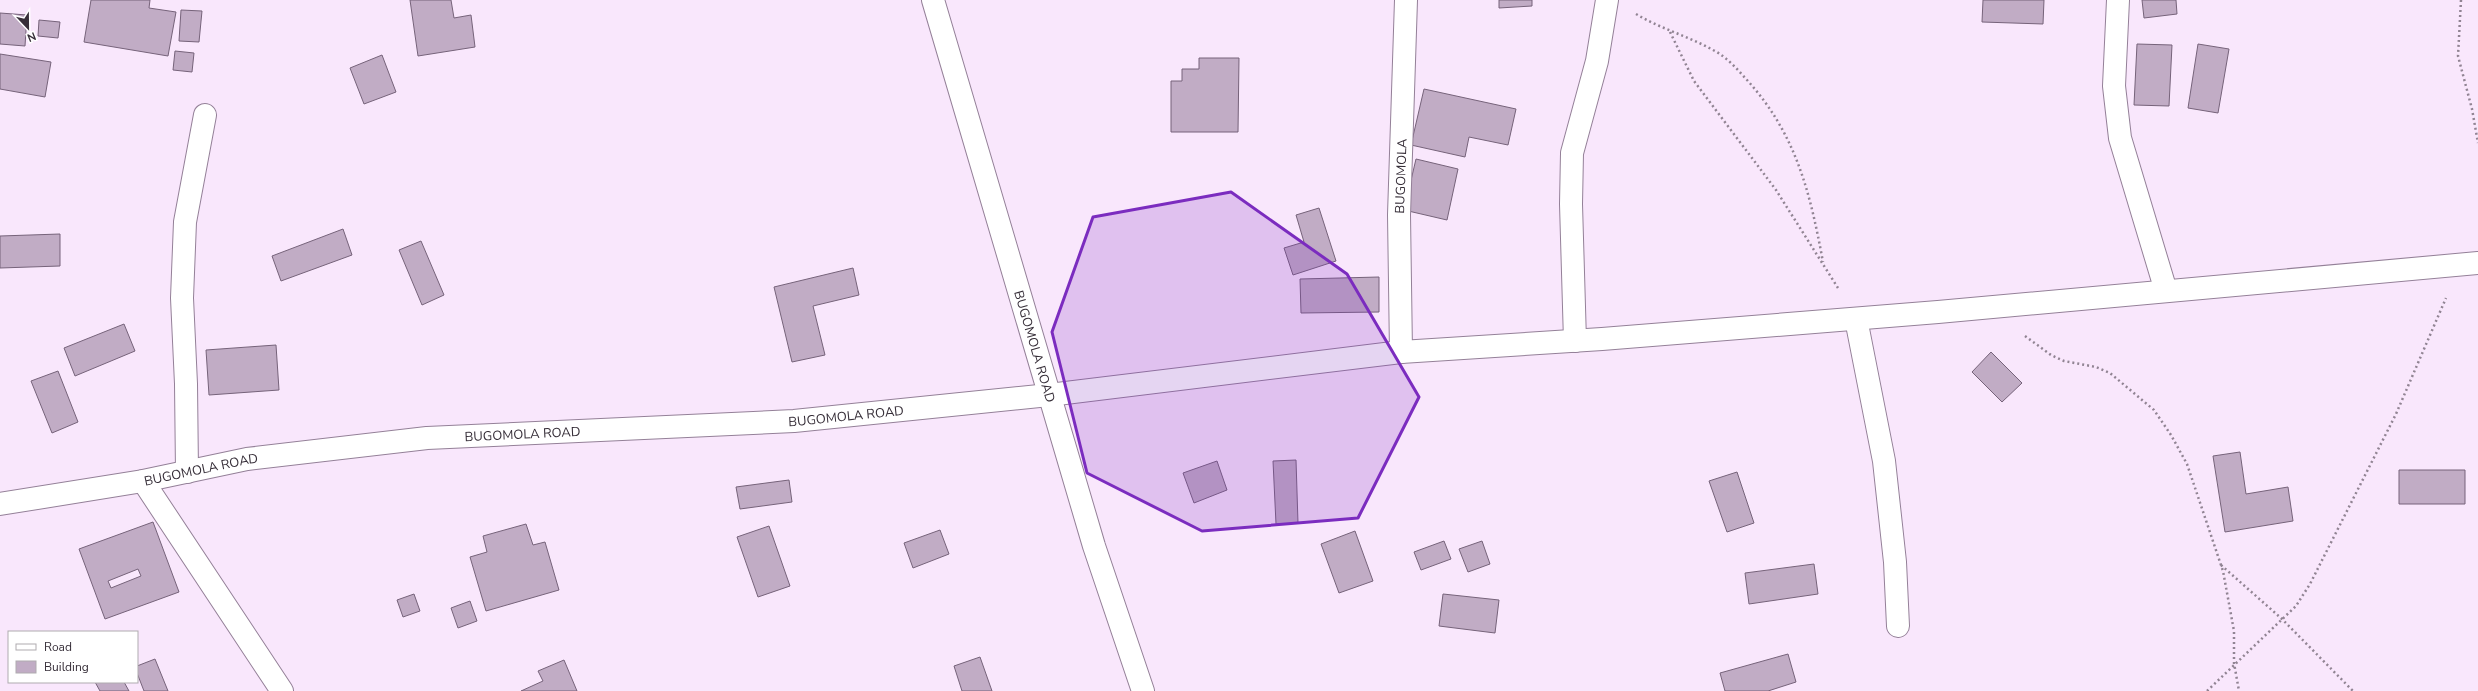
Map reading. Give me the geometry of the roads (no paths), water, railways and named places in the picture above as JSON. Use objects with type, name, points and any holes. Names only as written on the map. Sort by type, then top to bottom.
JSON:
[{"type":"street","name":"BUGOMOLA ROAD","points":[[933,0],[1048,395],[1094,546],[1142,691]]},
{"type":"street","name":"BUGOMOLA","points":[[1401,352],[1399,215],[1406,0]]},
{"type":"street","points":[[1575,341],[1571,204],[1572,153],[1597,61],[1607,0]]},
{"type":"street","points":[[2118,0],[2114,86],[2120,138],[2166,291]]},
{"type":"street","points":[[187,472],[186,384],[182,298],[185,222],[204,115]]},
{"type":"street","name":"BUGOMOLA ROAD","points":[[0,504],[143,481],[247,460],[427,438],[794,421],[1048,395],[1401,352],[1575,341],[1856,319],[2469,264]]},
{"type":"street","points":[[1856,319],[1884,461],[1895,562],[1898,626]]},
{"type":"street","points":[[143,481],[282,691]]}]
